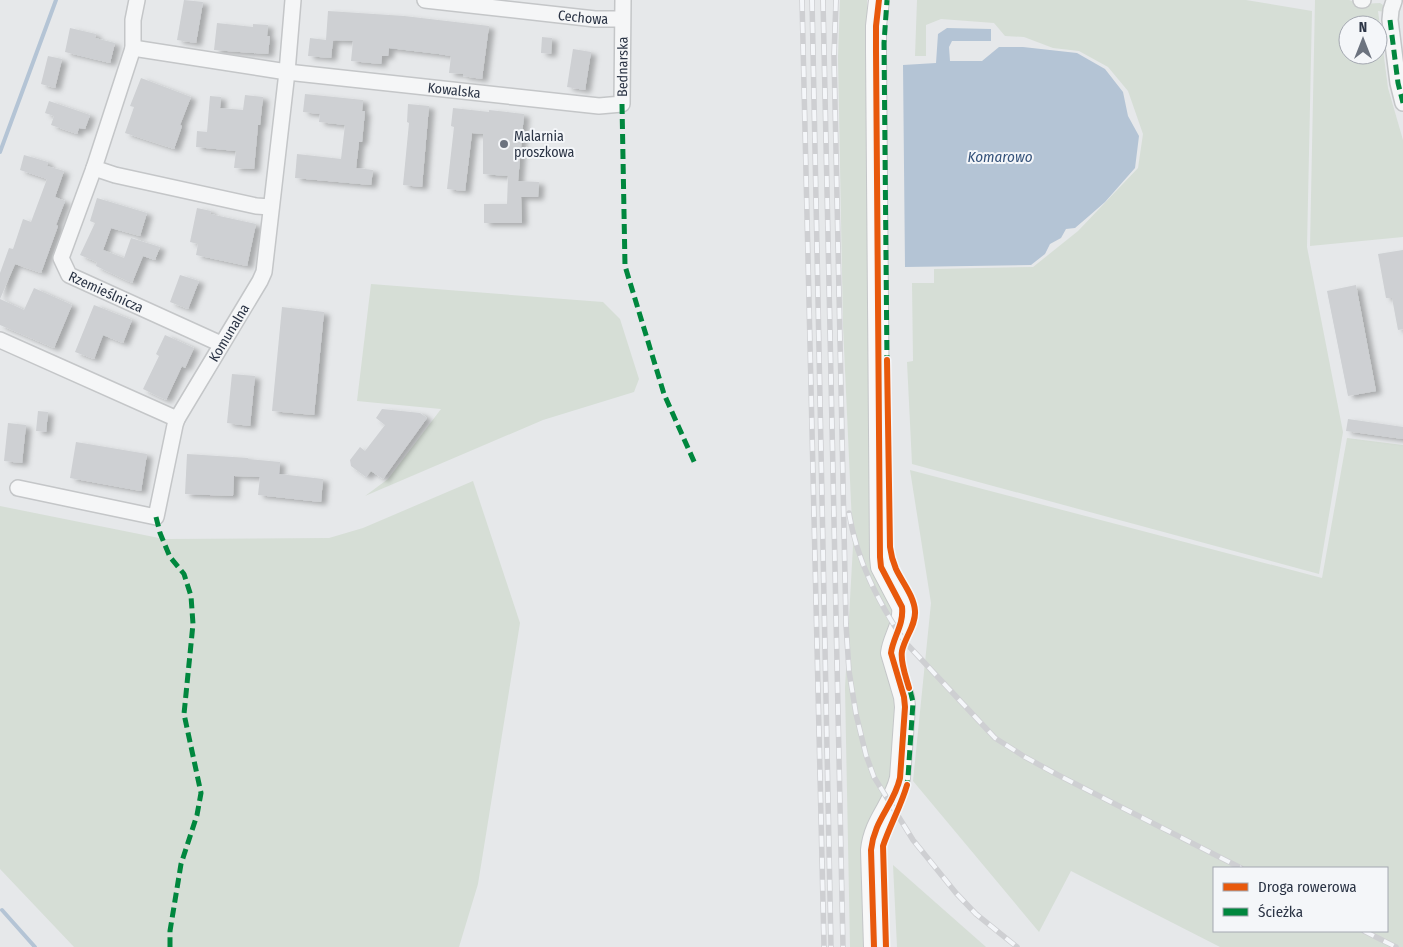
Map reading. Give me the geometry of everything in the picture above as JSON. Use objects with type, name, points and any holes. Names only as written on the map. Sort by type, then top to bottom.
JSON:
[{"type":"street","name":"Rzemieślnicza","points":[[137,0],[133,20],[133,48],[94,168],[61,258],[69,275],[222,344]]},
{"type":"street","name":"Komunalna","points":[[18,488],[156,517],[177,419],[264,272],[287,72],[293,0]]},
{"type":"street","name":"Cechowa","points":[[425,0],[595,19],[622,20]]},
{"type":"street","name":"Bednarska","points":[[622,104],[623,0]]},
{"type":"street","points":[[874,947],[871,844],[876,827],[898,789],[905,707],[904,697],[890,654],[902,624],[902,608],[881,568],[880,557],[876,51],[879,0]]},
{"type":"street","points":[[1403,4],[1394,0],[1390,20],[1398,83],[1403,102]]},
{"type":"street","points":[[133,48],[287,72]]},
{"type":"street","name":"Kowalska","points":[[287,72],[599,106],[622,104]]},
{"type":"street","points":[[94,168],[256,206],[271,207]]},
{"type":"street","points":[[0,340],[177,419]]},
{"type":"shaded area","points":[[840,0],[867,0],[874,564],[896,608],[882,651],[882,659],[897,698],[894,781],[888,794],[866,947],[850,947],[845,688],[853,546],[843,326],[838,57]]},
{"type":"shaded area","points":[[917,0],[1246,0],[1312,11],[1307,247],[1343,432],[1319,574],[912,464],[907,362],[913,361],[912,283],[934,283],[934,269],[1033,267],[1078,231],[1138,168],[1143,134],[1128,91],[1108,67],[1079,51],[1053,48],[1024,37],[1005,36],[994,23],[941,19],[926,25],[926,56],[915,56]]},
{"type":"shaded area","points":[[1315,0],[1349,0],[1361,4],[1380,3],[1386,12],[1378,11],[1379,15],[1338,15],[1338,65],[1385,65],[1388,88],[1403,140],[1403,237],[1310,246]]},
{"type":"shaded area","points":[[371,284],[603,302],[620,319],[639,379],[634,392],[543,420],[365,496],[388,479],[441,409],[357,401]]},
{"type":"shaded area","points":[[1347,438],[1403,445],[1403,947],[1220,947],[1071,871],[1039,932],[913,781],[931,603],[910,470],[1322,578]]},
{"type":"shaded area","points":[[473,481],[520,623],[478,884],[459,947],[74,947],[0,869],[0,506],[164,539],[329,538],[363,528]]},
{"type":"shaded area","points":[[893,865],[986,947],[897,947]]},
{"type":"water","name":"Komarowo","points":[[947,28],[991,29],[991,41],[952,41],[949,47],[950,61],[982,61],[999,47],[1023,47],[1077,53],[1105,69],[1123,92],[1128,116],[1139,136],[1135,168],[1105,202],[1075,228],[1066,229],[1061,238],[1050,244],[1045,254],[1031,265],[905,267],[903,65],[936,63],[938,34]]},
{"type":"building","points":[[184,0],[203,2],[196,43],[177,40]]},
{"type":"building","points":[[328,11],[404,16],[489,26],[482,79],[463,76],[463,74],[449,73],[451,56],[439,54],[389,48],[388,56],[382,56],[381,64],[351,61],[353,41],[333,40],[331,58],[308,56],[310,38],[326,40]]},
{"type":"building","points":[[217,23],[253,27],[253,24],[268,25],[267,36],[270,36],[268,54],[214,50]]},
{"type":"building","points":[[70,28],[96,34],[95,38],[115,43],[110,63],[65,52]]},
{"type":"building","points":[[542,37],[552,38],[551,54],[541,53]]},
{"type":"building","points":[[573,49],[591,52],[585,90],[567,87]]},
{"type":"building","points":[[48,56],[62,59],[55,88],[41,84]]},
{"type":"building","points":[[141,78],[191,97],[180,125],[182,126],[174,149],[125,133],[134,107],[130,106]]},
{"type":"building","points":[[305,94],[363,100],[362,111],[365,111],[362,142],[359,142],[356,168],[373,170],[371,185],[295,178],[297,154],[341,159],[345,125],[319,122],[320,114],[303,112]]},
{"type":"building","points":[[245,95],[263,97],[254,169],[234,168],[236,151],[196,147],[197,131],[207,132],[210,96],[221,97],[220,108],[243,110]]},
{"type":"building","points":[[49,101],[90,115],[85,129],[79,128],[77,134],[51,125],[54,116],[45,113]]},
{"type":"building","points":[[408,104],[429,106],[422,187],[403,185],[409,123],[407,122]]},
{"type":"building","points":[[453,108],[524,114],[518,181],[539,182],[538,197],[521,197],[522,223],[484,223],[484,204],[507,204],[508,176],[483,174],[483,134],[472,133],[465,191],[447,189],[454,127],[451,126]]},
{"type":"building","points":[[24,155],[48,162],[47,166],[64,171],[55,197],[65,201],[41,273],[15,264],[0,299],[0,273],[9,248],[13,249],[23,219],[31,222],[47,179],[20,170]]},
{"type":"building","points":[[97,198],[147,213],[140,236],[111,228],[103,250],[124,258],[131,238],[160,247],[155,260],[143,256],[132,283],[96,266],[97,262],[80,255],[95,223],[90,221]]},
{"type":"building","points":[[197,208],[211,211],[210,214],[256,224],[247,266],[196,255],[198,244],[190,242]]},
{"type":"building","points":[[1403,250],[1403,329],[1398,330],[1392,298],[1386,298],[1378,254]]},
{"type":"building","points":[[180,275],[199,281],[188,309],[170,302]]},
{"type":"building","points":[[1356,285],[1376,391],[1348,396],[1327,291]]},
{"type":"building","points":[[34,288],[72,305],[54,348],[0,325],[0,299],[24,310]]},
{"type":"building","points":[[94,305],[132,320],[123,343],[103,335],[94,359],[75,352]]},
{"type":"building","points":[[282,307],[324,312],[314,415],[272,411]]},
{"type":"building","points":[[165,335],[194,348],[185,368],[182,366],[166,400],[143,389],[159,356],[156,354]]},
{"type":"building","points":[[232,374],[255,376],[250,426],[227,423]]},
{"type":"building","points":[[382,409],[420,413],[427,418],[383,479],[371,471],[366,477],[351,466],[350,460],[360,447],[365,451],[385,425],[376,418]]},
{"type":"building","points":[[38,411],[48,412],[46,432],[36,431]]},
{"type":"building","points":[[1348,419],[1403,427],[1403,439],[1346,431]]},
{"type":"building","points":[[8,423],[26,425],[22,463],[4,461]]},
{"type":"building","points":[[76,442],[147,454],[141,491],[70,478]]},
{"type":"building","points":[[187,454],[280,462],[279,474],[323,479],[321,502],[258,495],[260,477],[234,476],[233,496],[185,494]]},
{"type":"waterway","points":[[0,152],[56,0]]},
{"type":"waterway","points":[[2,910],[35,947]]},
{"type":"railway","points":[[802,0],[824,947]]},
{"type":"railway","points":[[812,0],[831,947]]},
{"type":"railway","points":[[823,0],[843,947]]},
{"type":"railway","points":[[836,0],[834,56],[846,624],[849,671],[856,714],[866,755],[874,777],[913,840],[956,893],[976,914],[1017,947]]},
{"type":"railway","points":[[849,513],[857,548],[863,564],[895,627],[905,642],[995,738],[1058,775],[1239,867]]},
{"type":"railway","points":[[1366,932],[1396,947]]},
{"type":"marked path","points":[[887,0],[884,43],[887,365]]},
{"type":"marked path","points":[[1390,20],[1398,83],[1403,103]]},
{"type":"marked path","points":[[622,104],[625,266],[664,394],[696,466]]},
{"type":"marked path","points":[[156,517],[160,533],[170,557],[184,574],[191,596],[193,624],[184,714],[201,793],[197,815],[181,864],[170,931],[170,947]]},
{"type":"marked path","points":[[906,790],[913,702],[909,686]]},
{"type":"cycle path","points":[[874,947],[871,850],[876,830],[900,778],[905,707],[904,697],[891,653],[900,625],[902,607],[881,567],[880,557],[876,51],[879,0]]},
{"type":"cycle path","points":[[887,360],[890,547],[898,574],[910,595],[915,611],[914,621],[902,651],[902,660],[909,688]]},
{"type":"cycle path","points":[[886,947],[883,846],[907,785]]},
{"type":"place","name":"Malarnia proszkowa","points":[[504,144]]}]
